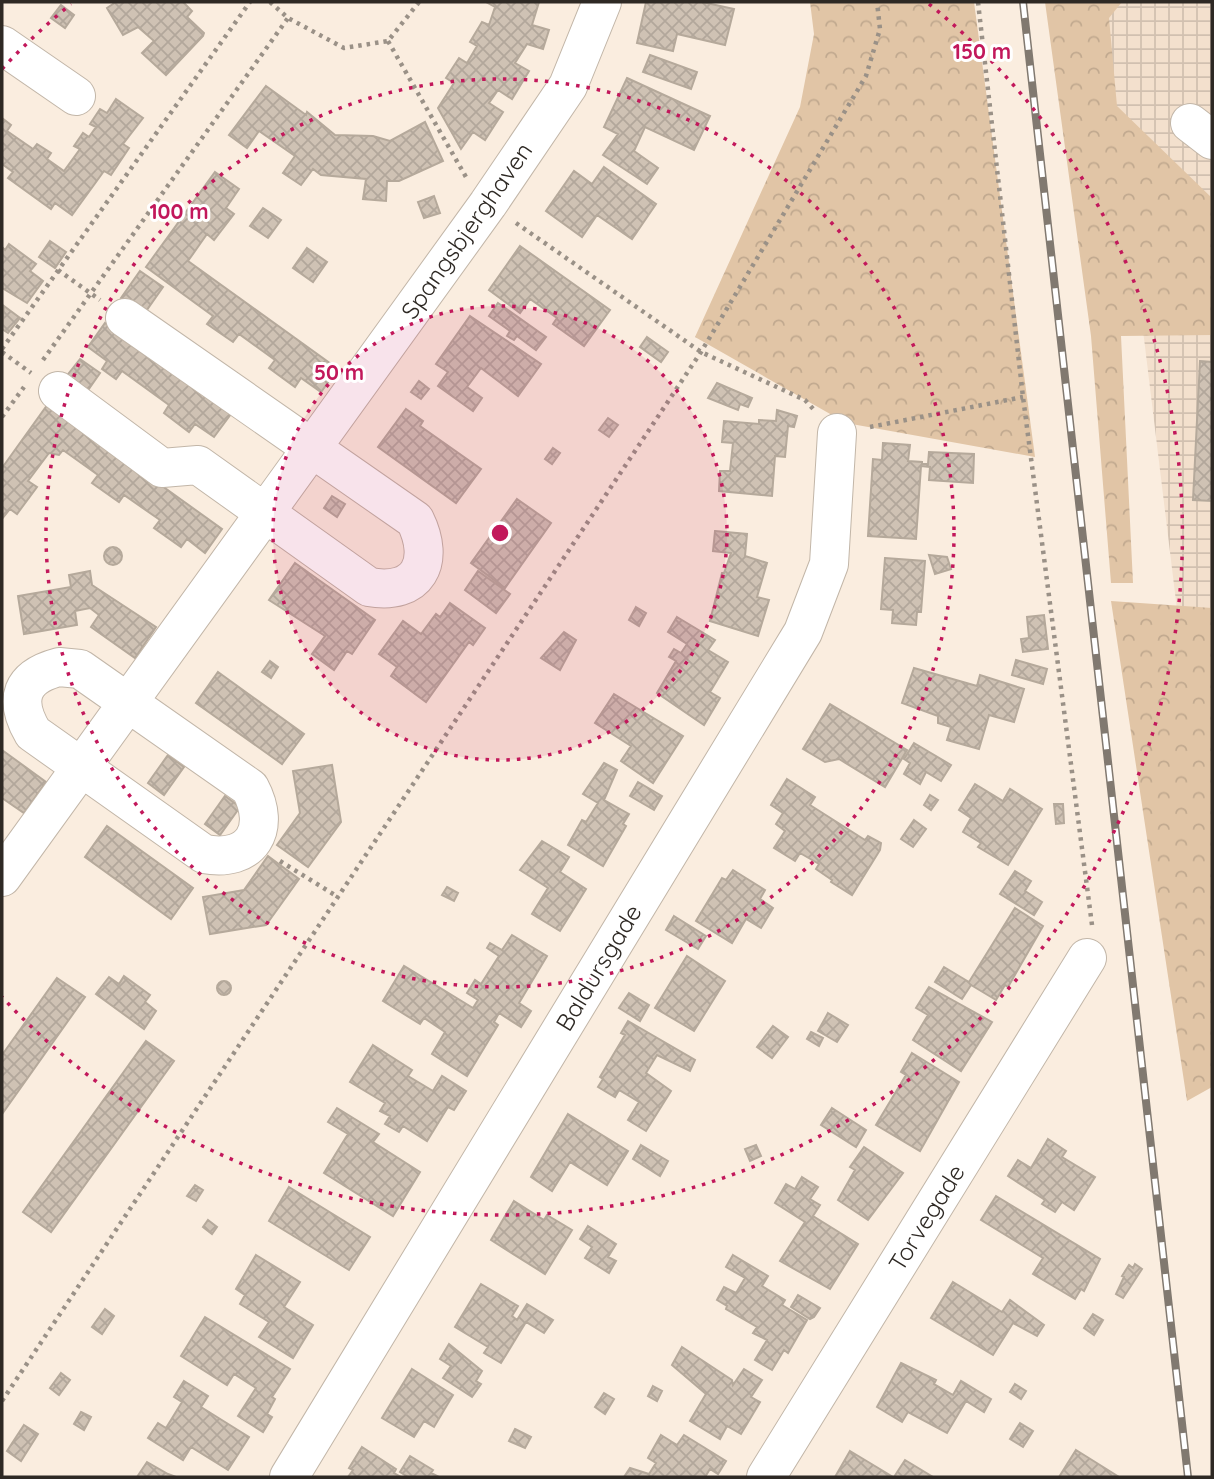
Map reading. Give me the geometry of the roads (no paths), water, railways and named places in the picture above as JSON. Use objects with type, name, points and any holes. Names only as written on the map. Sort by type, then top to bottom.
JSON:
[{"type":"street","name":"Spangsbjerghaven","points":[[2,877],[488,204],[568,86],[602,2]]},
{"type":"street","points":[[2,45],[76,96]]},
{"type":"street","points":[[58,391],[162,468],[198,465],[369,586],[388,590],[405,586],[417,576],[425,553],[423,537],[415,520],[125,318]]},
{"type":"street","name":"Baldursgade","points":[[289,1477],[803,632],[829,564],[837,433]]},
{"type":"street","points":[[59,667],[80,669],[250,788],[258,804],[260,821],[252,844],[239,853],[223,858],[204,854],[81,767],[33,733],[24,717],[22,699],[29,680],[43,671],[59,667]]},
{"type":"street","name":"Torvegade","points":[[766,1477],[1087,958]]},
{"type":"railway","points":[[1023,2],[1188,1477]]}]
